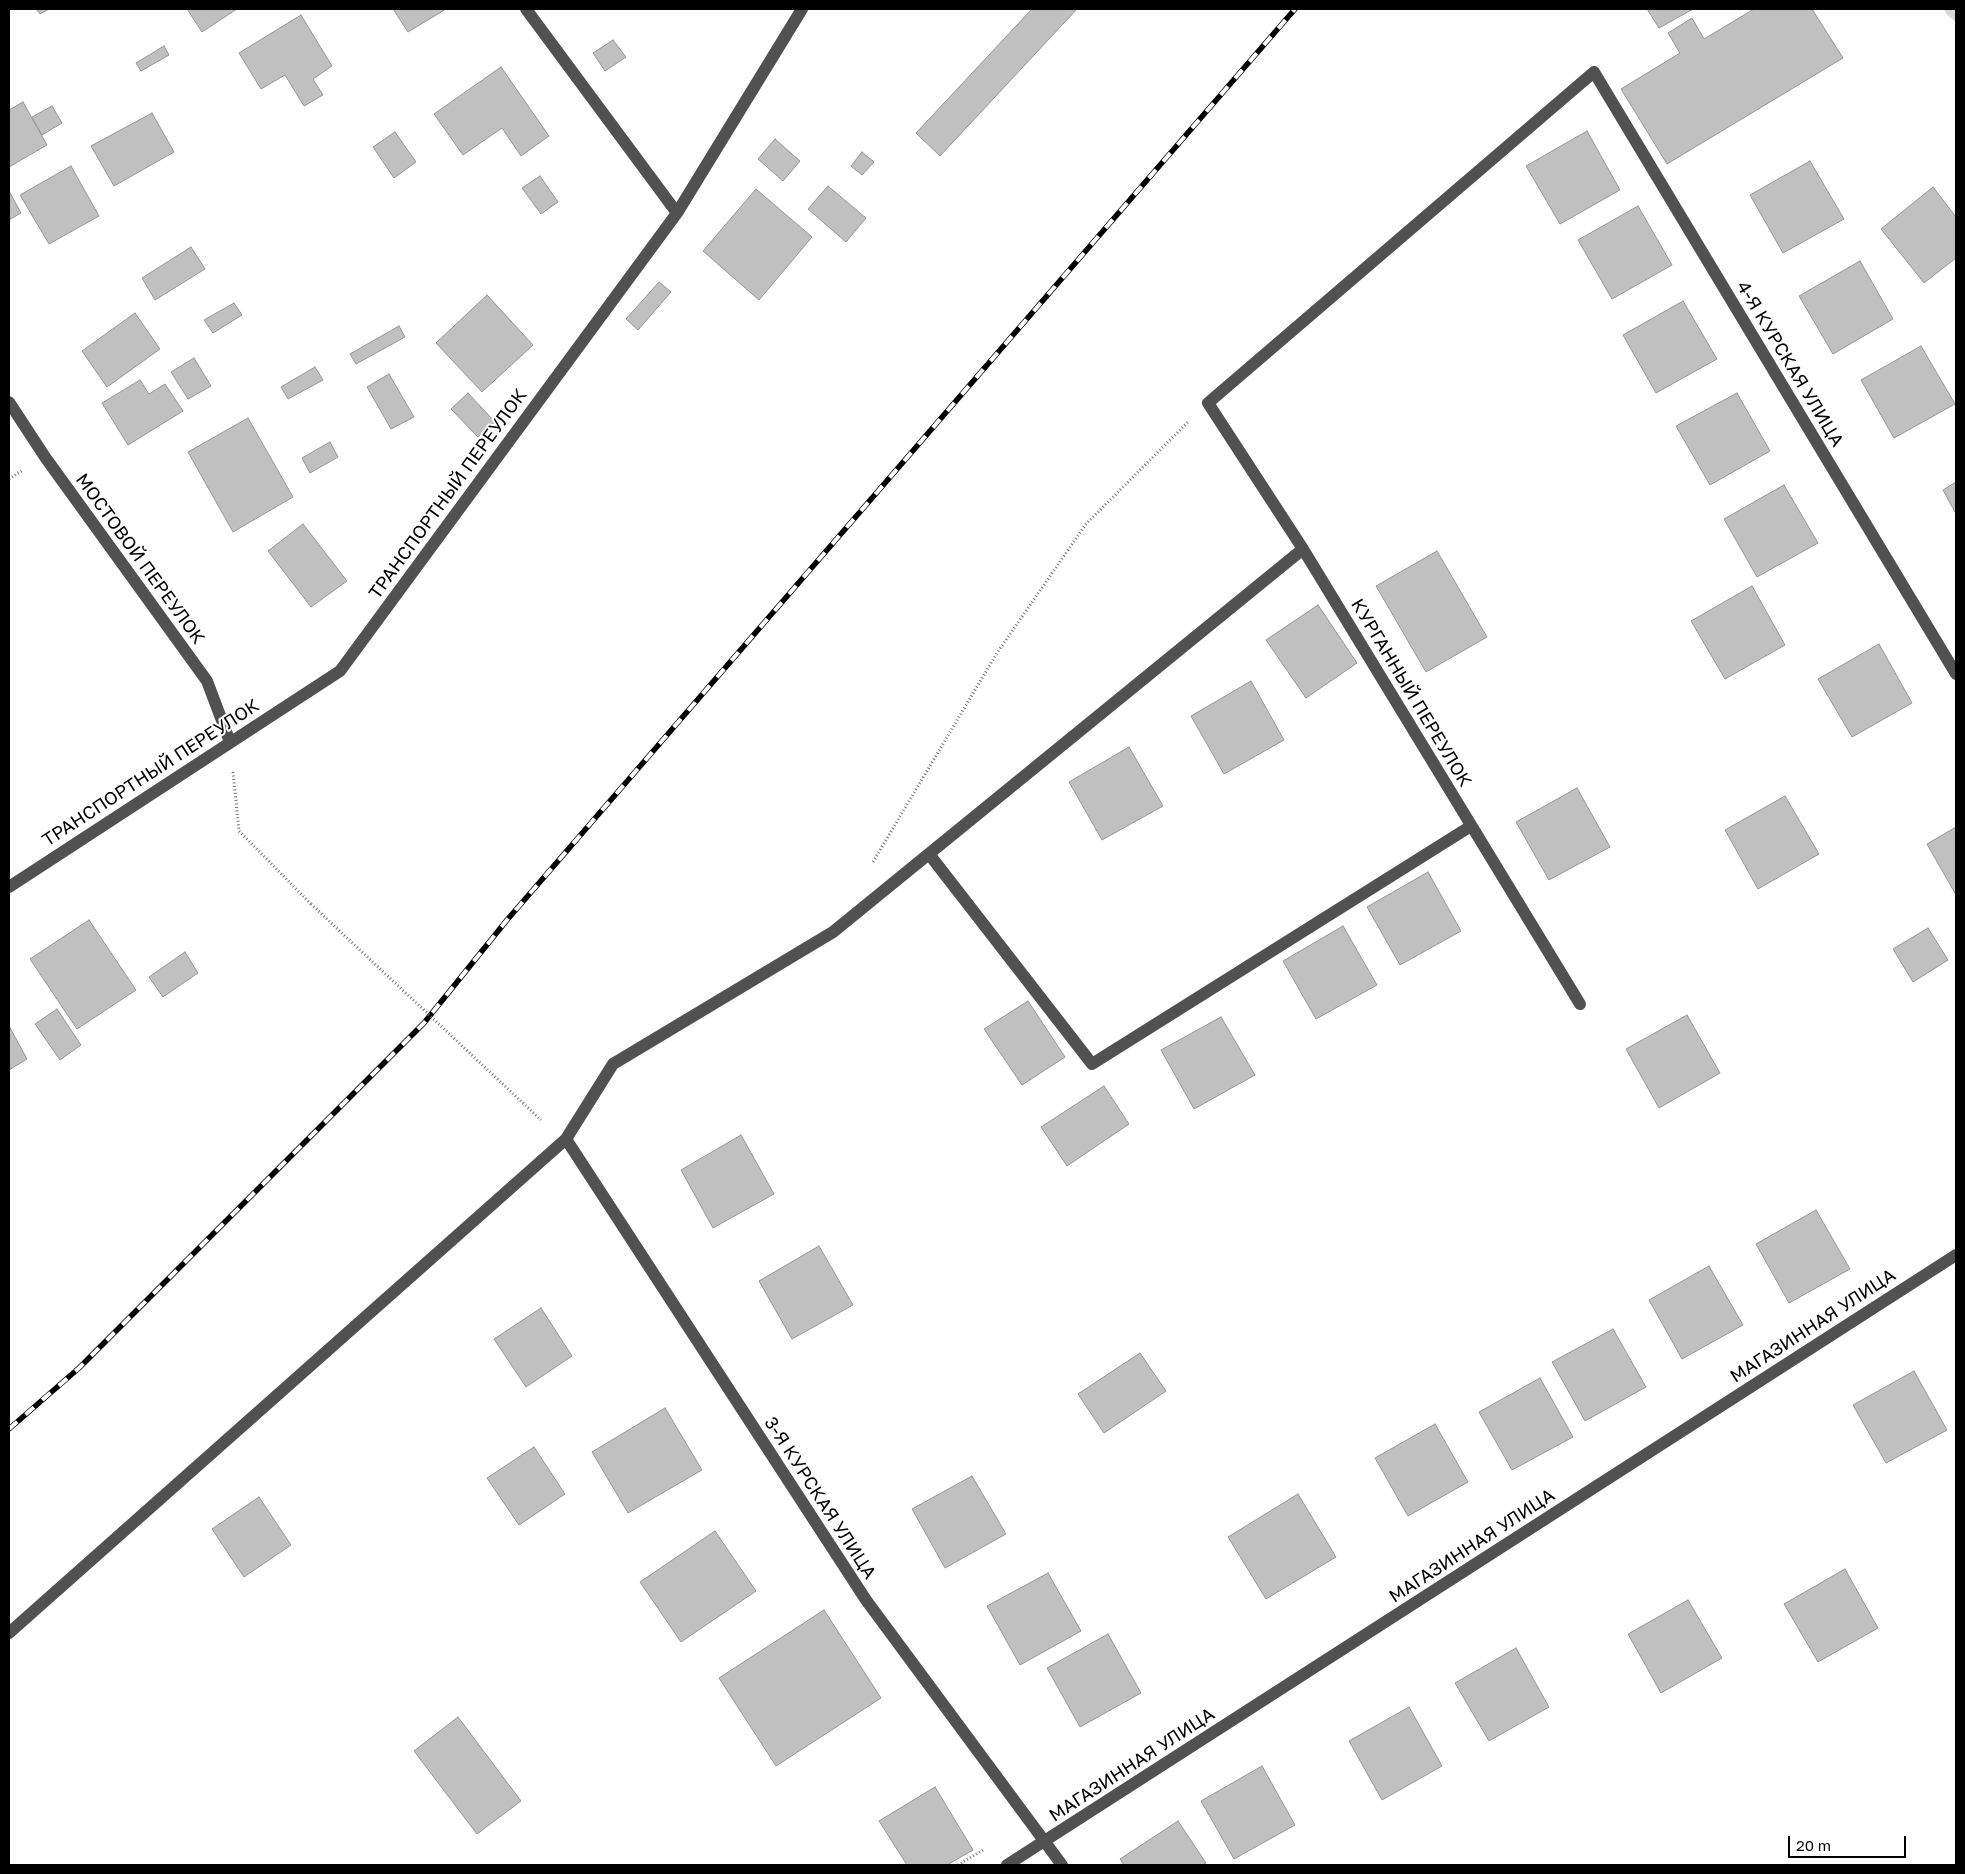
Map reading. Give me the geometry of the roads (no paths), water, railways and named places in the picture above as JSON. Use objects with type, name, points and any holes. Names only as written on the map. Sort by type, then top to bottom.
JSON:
[{"type":"street","points":[[526,9],[677,213]]},
{"type":"street","name":"ТРАНСПОРТНЫЙ ПЕРЕУЛОК","points":[[9,887],[340,671],[677,213],[802,9]]},
{"type":"street","name":"КУРГАННЫЙ ПЕРЕУЛОК","points":[[1580,1004],[1303,550],[1208,402],[1594,72]]},
{"type":"street","name":"4-Я КУРСКАЯ УЛИЦА","points":[[1594,72],[1956,674]]},
{"type":"street","name":"МОСТОВОЙ ПЕРЕУЛОК","points":[[9,402],[45,457],[207,681],[230,742]]},
{"type":"street","points":[[9,1633],[566,1139],[613,1064],[833,932],[1303,550]]},
{"type":"street","points":[[929,854],[1092,1064],[1471,826]]},
{"type":"street","name":"3-Я КУРСКАЯ УЛИЦА","points":[[566,1139],[866,1600],[1062,1865]]},
{"type":"street","name":"МАГАЗИННАЯ УЛИЦА","points":[[1007,1865],[1046,1842],[1956,1255]]},
{"type":"railway","points":[[9,1429],[79,1368],[424,1023],[507,920],[1295,9]]}]
